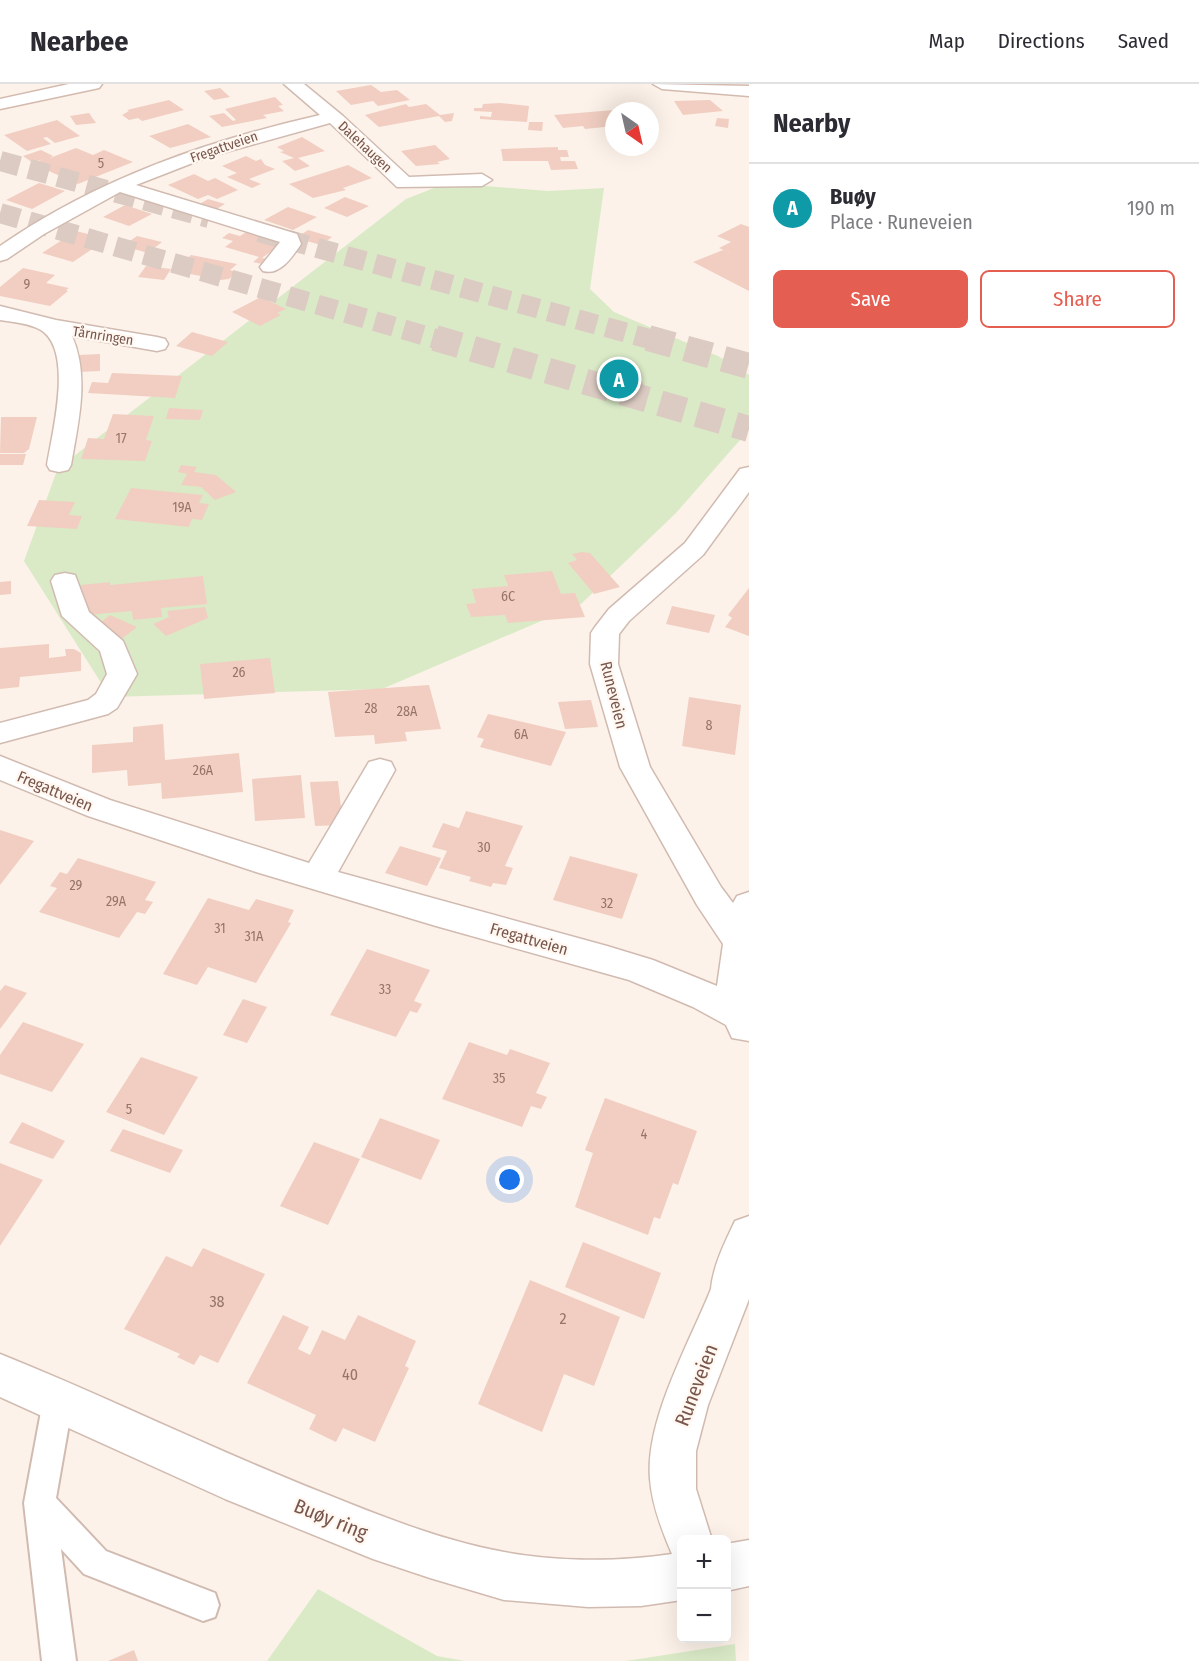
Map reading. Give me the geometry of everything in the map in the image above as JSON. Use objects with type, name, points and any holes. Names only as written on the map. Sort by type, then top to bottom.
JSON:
[{"type":"street","points":[[0,104],[93,84]]},
{"type":"street","name":"Dalehaugen","points":[[293,84],[404,183],[482,180]]},
{"type":"street","points":[[662,84],[749,91]]},
{"type":"street","name":"Fregattveien","points":[[0,255],[33,232],[120,186],[204,153],[332,117]]},
{"type":"street","points":[[120,186],[290,238],[291,244],[270,267]]},
{"type":"street","name":"Tårnringen","points":[[0,313],[50,326],[157,344]]},
{"type":"street","name":"Tårnringen","points":[[50,326],[66,346],[70,378],[71,407],[59,465]]},
{"type":"street","name":"Runeveien","points":[[740,942],[731,925],[709,896],[635,767],[604,664],[605,633],[619,615],[699,542],[749,474]]},
{"type":"street","points":[[0,733],[98,707],[107,701],[122,674],[113,648],[76,616],[65,581]]},
{"type":"street","name":"Fregattveien","points":[[0,767],[76,801],[316,878],[641,972],[697,992],[745,1019]]},
{"type":"street","points":[[316,878],[331,857],[380,770]]},
{"type":"street","points":[[745,1019],[740,942],[749,905]]},
{"type":"street","name":"Runeveien","points":[[688,1535],[672,1474],[675,1442],[684,1412],[732,1289],[733,1277],[749,1234]]},
{"type":"street","name":"Buøy ring","points":[[0,1375],[241,1483],[373,1536],[504,1576],[588,1583],[641,1582],[677,1577]]},
{"type":"street","points":[[731,1567],[749,1563]]},
{"type":"lane","points":[[58,1401],[40,1503],[50,1602],[59,1661]]},
{"type":"lane","points":[[40,1503],[95,1563],[203,1605]]},
{"type":"green space","points":[[485,186],[548,191],[604,188],[590,289],[614,312],[718,356],[749,375],[749,418],[740,440],[676,513],[581,604],[382,689],[110,697],[24,561],[59,465],[65,463],[406,199],[434,188]]},
{"type":"green space","points":[[318,1589],[437,1656],[465,1661],[267,1661]]},
{"type":"green space","points":[[735,1644],[736,1661],[625,1661],[639,1659]]},
{"type":"building","points":[[371,85],[381,92],[397,90],[410,100],[378,106],[373,101],[351,105],[336,91]]},
{"type":"building","points":[[220,88],[230,97],[214,100],[204,91]]},
{"type":"building","points":[[275,97],[283,105],[278,106],[284,111],[263,115],[267,118],[222,127],[209,116],[224,113],[233,121],[236,120],[225,109]]},
{"type":"building","points":[[169,100],[184,110],[142,121],[138,118],[129,120],[122,115],[129,111],[127,110]]},
{"type":"building","points":[[710,100],[723,111],[683,115],[674,101]]},
{"type":"building","points":[[406,104],[409,107],[426,104],[440,115],[454,113],[452,121],[445,122],[439,116],[379,127],[365,115]]},
{"type":"building","points":[[483,104],[529,106],[527,122],[480,119],[480,116],[491,117],[492,112],[474,111],[474,108],[482,108]]},
{"type":"building","points":[[605,111],[605,127],[563,128],[554,115]]},
{"type":"building","points":[[89,113],[96,123],[76,125],[70,116]]},
{"type":"building","points":[[717,118],[729,119],[728,128],[715,126]]},
{"type":"building","points":[[57,120],[80,136],[55,143],[47,137],[43,138],[51,144],[27,151],[4,135]]},
{"type":"building","points":[[529,122],[543,122],[542,131],[528,130]]},
{"type":"building","points":[[188,124],[211,137],[170,148],[149,136]]},
{"type":"building","points":[[302,137],[325,151],[298,158],[310,166],[295,171],[282,161],[294,158],[280,152],[284,151],[277,147]]},
{"type":"building","points":[[435,145],[450,159],[437,162],[440,164],[416,166],[401,151]]},
{"type":"building","points":[[558,147],[558,150],[567,150],[569,157],[560,157],[561,161],[575,161],[578,169],[551,170],[548,161],[503,161],[501,149]]},
{"type":"building","points":[[76,148],[93,155],[104,150],[133,162],[78,184],[33,164],[43,159],[33,163],[23,156],[41,150],[53,156],[50,158]]},
{"type":"building","points":[[246,156],[256,161],[261,159],[265,165],[275,169],[249,179],[261,184],[252,188],[227,177],[237,173],[222,166]]},
{"type":"building","points":[[348,165],[372,178],[343,188],[346,190],[313,198],[289,184]]},
{"type":"building","points":[[194,174],[208,181],[215,178],[238,190],[217,199],[208,195],[198,199],[168,185]]},
{"type":"building","points":[[39,183],[65,191],[32,209],[6,200]]},
{"type":"building","points":[[345,197],[369,206],[347,217],[324,208]]},
{"type":"building","points":[[208,199],[225,204],[215,210],[198,205]]},
{"type":"building","points":[[125,205],[152,214],[129,226],[103,217]]},
{"type":"building","points":[[288,207],[317,217],[293,230],[264,220]]},
{"type":"building","points":[[741,224],[749,227],[749,291],[693,262],[723,250],[730,253],[719,248],[731,242],[717,236]]},
{"type":"building","points":[[308,230],[332,237],[321,245],[296,238]]},
{"type":"building","points":[[76,231],[107,239],[73,262],[42,253]]},
{"type":"building","points":[[248,231],[278,239],[274,242],[281,244],[262,258],[268,259],[262,264],[253,262],[259,257],[225,247],[233,241],[222,238],[229,233],[240,236]]},
{"type":"building","points":[[137,236],[162,242],[148,253],[123,246]]},
{"type":"building","points":[[191,255],[237,264],[230,270],[237,272],[229,279],[221,280],[175,271]]},
{"type":"building","points":[[146,266],[171,269],[164,280],[138,277]]},
{"type":"building","points":[[23,268],[55,275],[46,283],[69,288],[66,290],[68,291],[50,306],[0,296],[0,287]]},
{"type":"building","points":[[261,297],[286,309],[277,313],[281,315],[260,326],[232,312]]},
{"type":"building","points":[[192,332],[228,342],[212,356],[176,346]]},
{"type":"building","points":[[100,354],[100,371],[78,372],[79,355]]},
{"type":"building","points":[[112,373],[182,376],[175,398],[88,393],[92,382],[108,383]]},
{"type":"building","points":[[629,380],[641,381],[646,387],[640,391],[628,389],[624,385]]},
{"type":"building","points":[[169,408],[203,410],[200,420],[166,419]]},
{"type":"building","points":[[113,414],[154,416],[146,440],[152,441],[145,461],[81,459],[88,438],[104,439]]},
{"type":"building","points":[[1,417],[37,417],[29,449],[24,453],[0,453]]},
{"type":"building","points":[[0,454],[26,454],[23,465],[0,465]]},
{"type":"building","points":[[181,465],[197,467],[194,472],[216,475],[236,492],[215,500],[201,487],[181,485],[187,474],[178,472]]},
{"type":"building","points":[[131,488],[203,495],[199,503],[209,504],[202,520],[192,519],[189,527],[115,519]]},
{"type":"building","points":[[39,500],[75,502],[69,515],[82,516],[77,529],[27,526]]},
{"type":"building","points":[[590,553],[620,587],[594,594],[568,563],[577,560],[572,554]]},
{"type":"building","points":[[552,571],[561,594],[575,593],[585,617],[508,623],[505,615],[471,617],[466,604],[476,603],[472,589],[508,586],[504,575]]},
{"type":"building","points":[[203,576],[207,604],[161,608],[162,617],[133,620],[132,611],[87,615],[86,602],[82,603],[81,585],[110,582],[110,585]]},
{"type":"building","points":[[11,581],[11,594],[0,595],[0,582]]},
{"type":"building","points":[[749,588],[749,636],[725,627],[732,618],[728,615]]},
{"type":"building","points":[[672,606],[715,615],[709,633],[666,624]]},
{"type":"building","points":[[205,607],[208,618],[166,636],[153,624],[169,617],[167,611]]},
{"type":"building","points":[[110,615],[137,627],[123,638],[96,626]]},
{"type":"building","points":[[49,644],[49,658],[66,656],[65,649],[74,649],[81,653],[81,671],[20,677],[19,687],[0,689],[0,648]]},
{"type":"building","points":[[270,658],[275,693],[204,699],[200,664]]},
{"type":"building","points":[[429,685],[441,729],[405,732],[407,741],[375,744],[374,735],[335,737],[328,692]]},
{"type":"building","points":[[689,697],[741,705],[735,755],[682,746]]},
{"type":"building","points":[[591,700],[598,727],[565,729],[558,702]]},
{"type":"building","points":[[488,714],[566,732],[551,766],[480,747],[484,739],[477,737]]},
{"type":"building","points":[[163,724],[165,760],[239,753],[243,792],[162,799],[161,783],[128,786],[127,770],[92,773],[92,745],[133,742],[133,727]]},
{"type":"building","points":[[301,775],[305,818],[255,821],[252,779]]},
{"type":"building","points":[[338,781],[343,825],[315,826],[310,782]]},
{"type":"building","points":[[466,811],[523,826],[505,866],[513,868],[506,885],[493,883],[491,887],[469,881],[471,877],[439,868],[447,851],[432,847],[443,823],[459,828]]},
{"type":"building","points":[[0,830],[34,841],[0,885]]},
{"type":"building","points":[[400,846],[441,858],[427,886],[385,873]]},
{"type":"building","points":[[570,856],[638,874],[622,919],[553,900]]},
{"type":"building","points":[[78,858],[156,882],[145,900],[153,902],[145,914],[137,912],[119,938],[39,912],[57,888],[50,886],[60,872],[67,874]]},
{"type":"building","points":[[208,898],[249,910],[256,899],[294,910],[288,922],[291,923],[256,983],[208,967],[197,985],[163,974]]},
{"type":"building","points":[[367,949],[430,970],[414,1001],[422,1004],[417,1013],[410,1011],[396,1037],[330,1015]]},
{"type":"building","points":[[5,985],[27,993],[0,1029],[0,991]]},
{"type":"building","points":[[243,999],[267,1007],[247,1043],[223,1035]]},
{"type":"building","points":[[23,1022],[84,1044],[52,1092],[0,1074],[0,1055]]},
{"type":"building","points":[[469,1042],[507,1055],[510,1049],[550,1063],[536,1093],[547,1097],[541,1109],[531,1106],[522,1127],[442,1099]]},
{"type":"building","points":[[141,1057],[198,1077],[164,1135],[106,1112]]},
{"type":"building","points":[[605,1098],[697,1131],[678,1185],[673,1183],[660,1219],[654,1217],[648,1235],[575,1207],[593,1153],[585,1150]]},
{"type":"building","points":[[380,1118],[440,1140],[421,1180],[361,1157]]},
{"type":"building","points":[[22,1122],[65,1141],[53,1159],[9,1143]]},
{"type":"building","points":[[123,1129],[183,1150],[170,1173],[110,1151]]},
{"type":"building","points":[[314,1142],[360,1159],[328,1225],[280,1206]]},
{"type":"building","points":[[0,1163],[43,1180],[0,1246]]},
{"type":"building","points":[[583,1242],[661,1273],[644,1319],[565,1287]]},
{"type":"building","points":[[203,1248],[265,1274],[218,1363],[200,1355],[194,1365],[177,1357],[180,1354],[124,1329],[166,1256],[192,1267]]},
{"type":"building","points":[[530,1280],[620,1317],[594,1386],[564,1374],[542,1432],[478,1404]]},
{"type":"building","points":[[283,1315],[309,1327],[298,1349],[310,1355],[322,1330],[345,1340],[358,1315],[416,1341],[405,1366],[409,1368],[375,1442],[343,1428],[336,1442],[309,1429],[316,1415],[247,1383]]},
{"type":"building","points":[[134,1650],[138,1661],[108,1661]]},
{"type":"tunnel","points":[[0,161],[209,218]]},
{"type":"tunnel","points":[[0,213],[440,340]]},
{"type":"tunnel","points":[[259,232],[653,340]]},
{"type":"tunnel","points":[[435,338],[749,429]]},
{"type":"tunnel","points":[[648,338],[749,366]]},
{"type":"place","name":"Buøy","points":[[619,379]]}]
